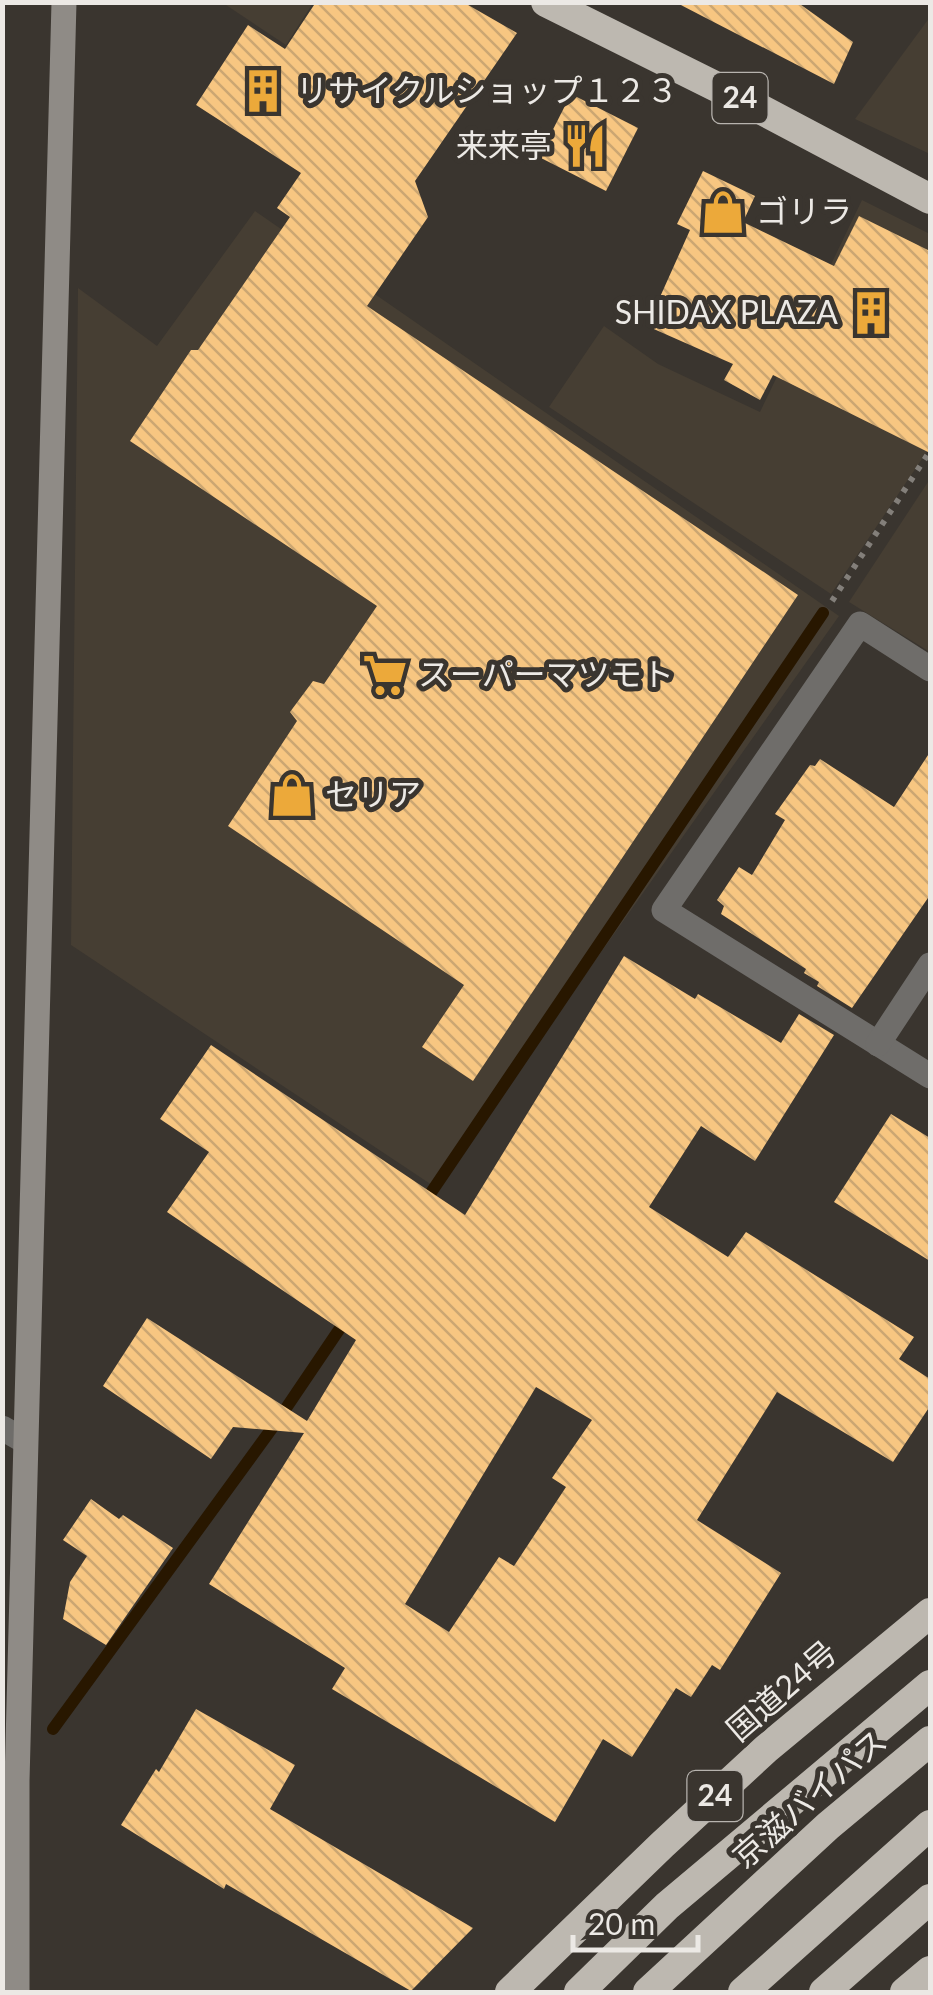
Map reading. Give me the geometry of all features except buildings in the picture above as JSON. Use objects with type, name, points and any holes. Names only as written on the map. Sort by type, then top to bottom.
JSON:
[{"type":"highway","name":"24","points":[[546,2],[930,199]]},
{"type":"highway","name":"国道24号","points":[[510,1992],[766,1749],[930,1613]]},
{"type":"highway","points":[[578,1992],[667,1906],[930,1685]]},
{"type":"highway","name":"京滋バイパス","points":[[648,1992],[828,1826],[930,1742]]},
{"type":"highway","points":[[744,1992],[930,1825]]},
{"type":"highway","points":[[824,1992],[930,1900]]},
{"type":"highway","points":[[906,1992],[930,1971]]},
{"type":"street","points":[[17,1992],[17,1781],[25,1441],[64,2]]},
{"type":"street","points":[[930,669],[860,624],[664,910],[930,1076]]},
{"type":"street","points":[[878,1044],[930,965]]},
{"type":"street","points":[[2,1428],[25,1441]]},
{"type":"path","points":[[860,624],[832,602],[930,451]]},
{"type":"shaded area","points":[[223,3],[313,3],[286,45]]},
{"type":"shaded area","points":[[930,17],[930,154],[855,119]]},
{"type":"shaded area","points":[[862,200],[930,234],[930,447],[831,594],[549,407],[604,326],[658,364],[760,412]]},
{"type":"shaded area","points":[[255,211],[839,616],[435,1187],[71,945],[78,288],[157,346]]},
{"type":"shaded area","points":[[930,479],[930,652],[849,602]]},
{"type":"waterway","points":[[424,1203],[823,613]]},
{"type":"waterway","points":[[53,1729],[278,1420],[349,1315]]},
{"type":"place","name":"リサイクルショップ１２３","points":[[263,91]]},
{"type":"place","name":"来来亭","points":[[585,146]]},
{"type":"place","name":"ゴリラ","points":[[723,212]]},
{"type":"place","name":"SHIDAX PLAZA","points":[[871,313]]},
{"type":"place","name":"スーパーマツモト","points":[[385,675]]},
{"type":"place","name":"セリア","points":[[292,795]]}]
